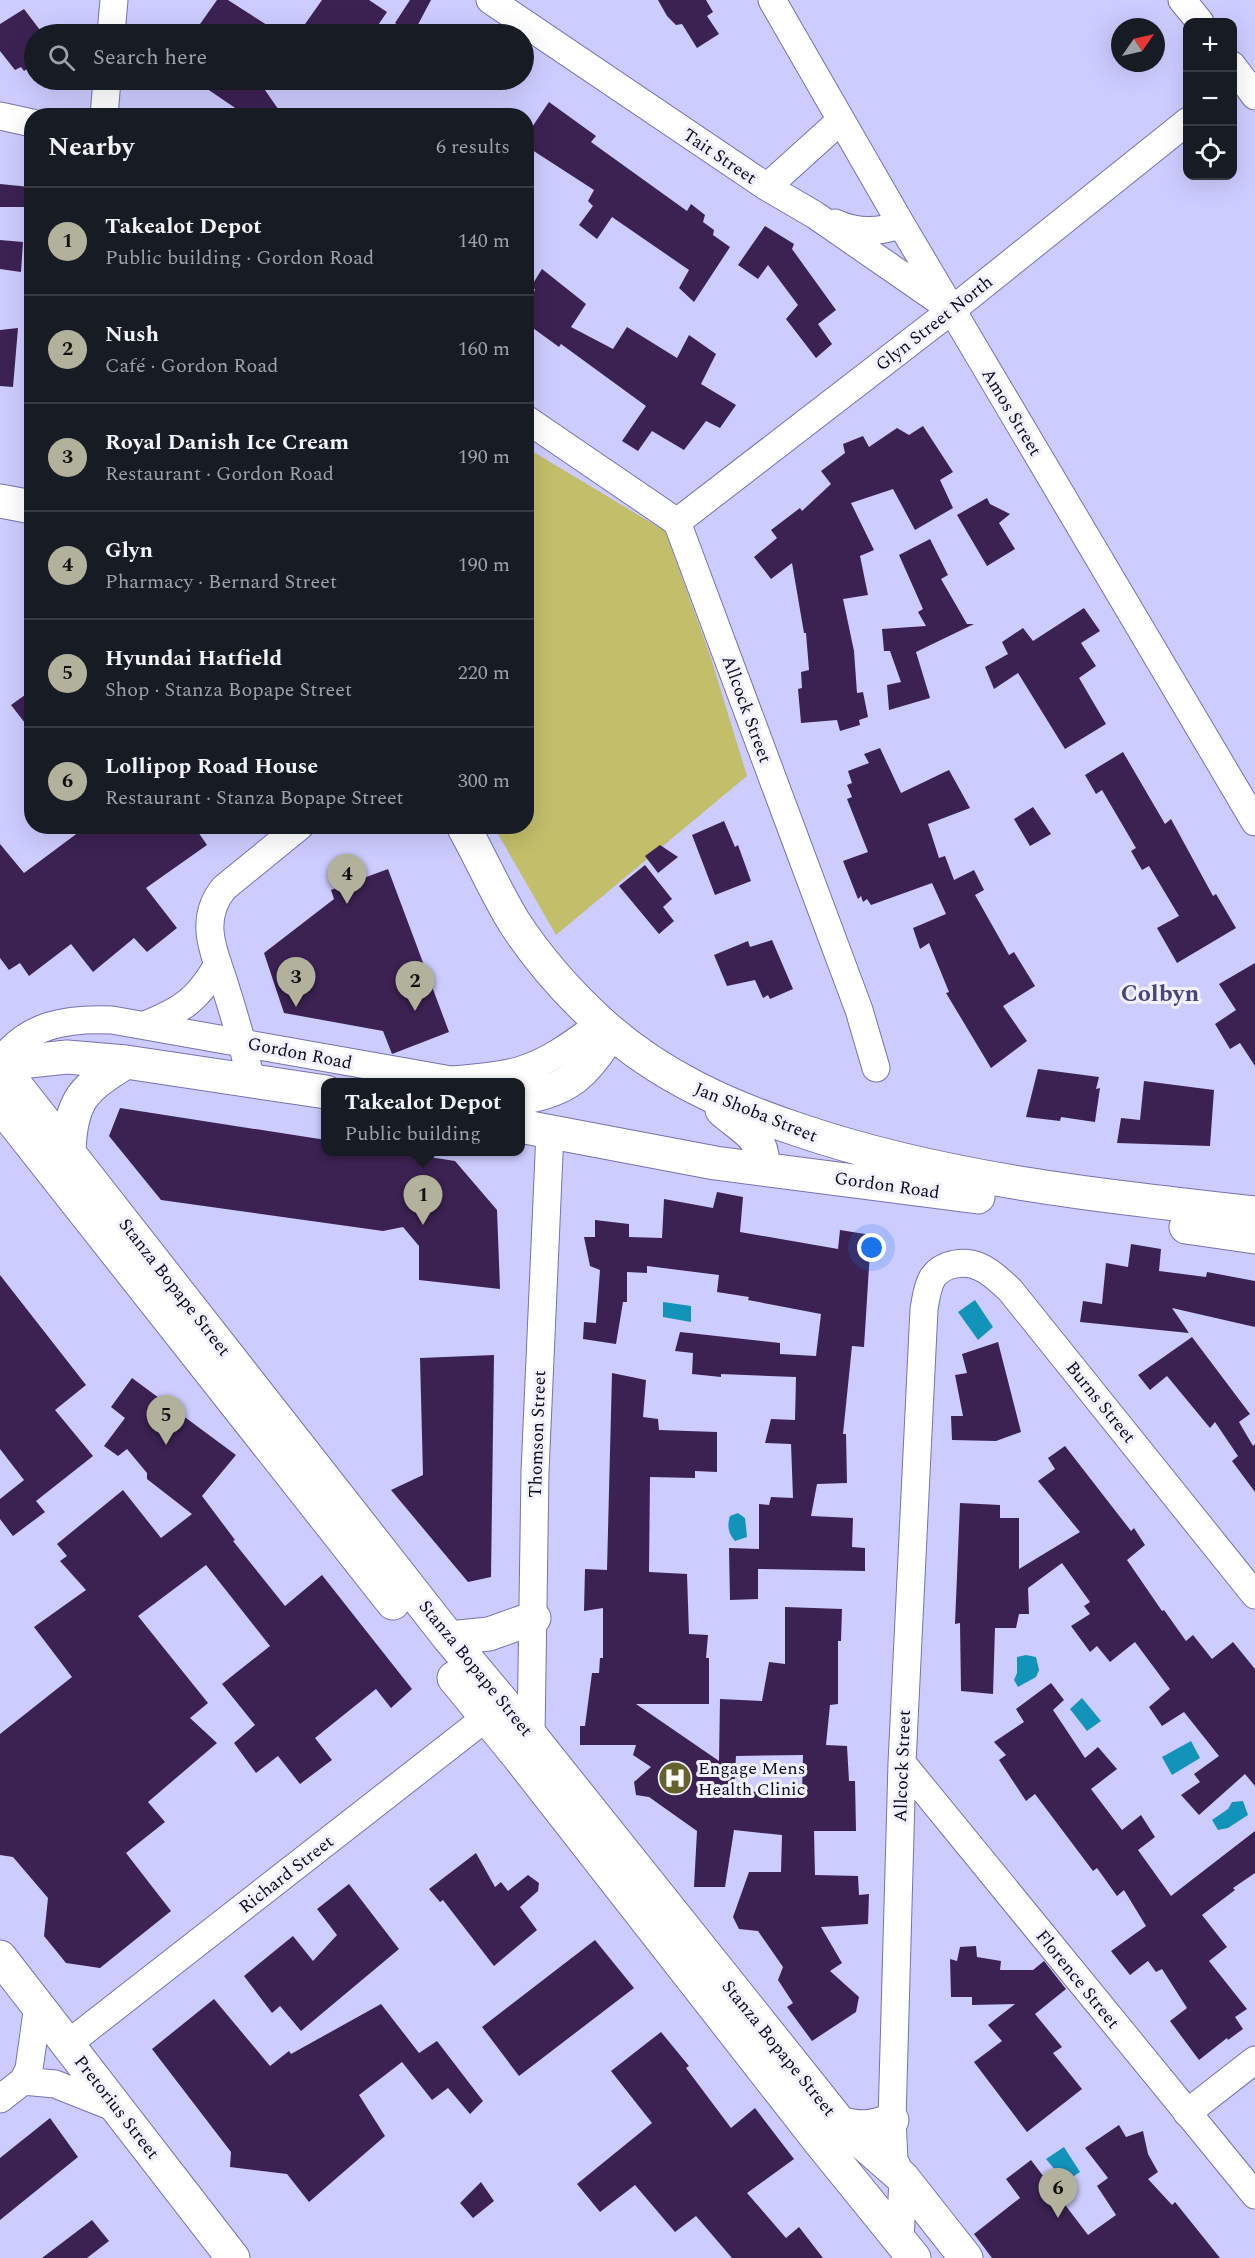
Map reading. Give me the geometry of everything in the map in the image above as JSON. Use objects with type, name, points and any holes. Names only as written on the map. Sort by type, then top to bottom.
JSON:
[{"type":"main road","points":[[0,501],[24,506]]},
{"type":"main road","name":"Jan Shoba Street","points":[[467,834],[514,921],[558,978],[606,1028],[660,1068],[700,1091],[766,1119],[884,1156],[951,1171],[1095,1194],[1255,1213]]},
{"type":"main road","points":[[525,1097],[539,1095],[571,1082],[589,1064],[606,1028]]},
{"type":"main road","name":"Gordon Road","points":[[0,1064],[67,1057],[126,1062],[321,1091]]},
{"type":"main road","points":[[69,1152],[72,1114],[78,1103],[98,1081],[126,1062]]},
{"type":"main road","name":"Stanza Bopape Street","points":[[0,1064],[449,1638],[526,1767],[820,2142],[907,2249]]},
{"type":"main road","points":[[700,1091],[755,1139],[763,1151],[762,1169]]},
{"type":"main road","name":"Stanza Bopape Street","points":[[0,1105],[495,1712],[531,1736],[840,2123],[903,2178],[966,2258]]},
{"type":"main road","name":"Gordon Road","points":[[535,1129],[715,1163],[890,1185],[1255,1237]]},
{"type":"main road","points":[[449,1638],[489,1634],[534,1618]]},
{"type":"main road","name":"Pretorius Street","points":[[0,1957],[233,2258]]},
{"type":"main road","points":[[840,2123],[858,2128],[870,2128],[892,2120]]},
{"type":"street","points":[[112,24],[114,0]]},
{"type":"street","name":"Tait Street","points":[[490,0],[526,24]]},
{"type":"street","name":"Amos Street","points":[[772,0],[901,224],[1255,822]]},
{"type":"street","points":[[1182,0],[1197,18]]},
{"type":"street","name":"Tait Street","points":[[534,30],[767,187],[815,215],[952,310]]},
{"type":"street","points":[[105,108],[106,90]]},
{"type":"street","points":[[0,116],[24,121]]},
{"type":"street","points":[[767,187],[841,120]]},
{"type":"street","name":"Glyn Street North","points":[[677,522],[952,310],[1183,125]]},
{"type":"street","points":[[815,215],[859,231],[882,230],[901,224]]},
{"type":"street","points":[[534,424],[677,522]]},
{"type":"street","name":"Allcock Street","points":[[677,522],[859,1010],[876,1068]]},
{"type":"street","points":[[251,1081],[243,1042],[210,932],[212,912],[218,895],[283,834]]},
{"type":"street","points":[[145,1025],[169,1015],[193,1000],[202,991],[218,964]]},
{"type":"street","name":"Gordon Road","points":[[0,1064],[7,1053],[20,1041],[49,1025],[88,1019],[145,1025],[440,1078]]},
{"type":"street","name":"Gordon Road","points":[[474,1078],[522,1070],[606,1028]]},
{"type":"street","name":"Thomson Street","points":[[531,1736],[535,1472],[535,1129]]},
{"type":"street","name":"Burns Street","points":[[928,1289],[940,1270],[949,1265],[967,1264],[979,1266],[1010,1290],[1255,1595]]},
{"type":"street","name":"Allcock Street","points":[[907,2249],[903,2178],[894,2160],[892,2120],[910,1571],[924,1309],[928,1289]]},
{"type":"street","name":"Richard Street","points":[[68,2044],[495,1712]]},
{"type":"street","name":"Florence Street","points":[[902,1764],[1255,2195]]},
{"type":"street","points":[[0,2099],[23,2081],[32,2059],[38,2006]]},
{"type":"street","points":[[1187,2113],[1255,2060]]},
{"type":"street","points":[[23,2081],[54,2084],[118,2109]]},
{"type":"shaded area","points":[[534,452],[665,531],[710,655],[747,776],[556,935],[498,834],[534,834]]},
{"type":"water","points":[[975,1300],[993,1327],[978,1340],[958,1312]]},
{"type":"water","points":[[663,1302],[691,1306],[691,1322],[663,1317]]},
{"type":"water","points":[[738,1513],[745,1518],[747,1537],[735,1541],[729,1529],[729,1523],[730,1516]]},
{"type":"water","points":[[1026,1655],[1036,1657],[1039,1670],[1036,1677],[1018,1687],[1014,1680],[1017,1673],[1017,1657]]},
{"type":"water","points":[[1082,1698],[1101,1721],[1087,1731],[1070,1709]]},
{"type":"water","points":[[1191,1741],[1200,1758],[1172,1775],[1162,1757]]},
{"type":"water","points":[[1243,1801],[1248,1815],[1228,1828],[1218,1830],[1212,1820],[1228,1809],[1232,1802]]},
{"type":"water","points":[[1064,2147],[1080,2172],[1065,2182],[1046,2159]]},
{"type":"building","points":[[217,0],[228,0],[265,24],[200,24]]},
{"type":"building","points":[[322,0],[369,0],[387,12],[379,24],[305,24]]},
{"type":"building","points":[[410,0],[431,0],[418,24],[395,23]]},
{"type":"building","points":[[658,0],[706,0],[713,12],[707,16],[719,34],[697,48],[682,24],[676,25],[667,16]]},
{"type":"building","points":[[24,9],[35,24],[24,24],[24,71],[21,67],[15,70],[0,51],[0,24]]},
{"type":"building","points":[[209,90],[265,90],[277,108],[235,108]]},
{"type":"building","points":[[549,102],[596,136],[591,142],[687,211],[691,204],[705,215],[703,222],[714,230],[713,235],[730,247],[694,302],[679,288],[689,270],[612,217],[597,239],[579,225],[593,206],[588,201],[594,190],[534,151],[534,124]]},
{"type":"building","points":[[0,184],[24,186],[24,207],[0,207]]},
{"type":"building","points":[[765,226],[794,244],[792,249],[836,310],[818,324],[832,344],[816,358],[786,319],[798,305],[768,265],[758,279],[738,265]]},
{"type":"building","points":[[0,240],[23,242],[21,272],[0,269]]},
{"type":"building","points":[[542,269],[586,304],[571,327],[613,349],[627,327],[677,358],[689,335],[716,354],[701,384],[736,405],[720,428],[706,421],[684,450],[652,431],[638,451],[622,441],[646,406],[561,344],[559,347],[534,329],[534,282]]},
{"type":"building","points":[[18,328],[13,387],[0,386],[0,330]]},
{"type":"building","points":[[923,426],[953,472],[940,480],[953,508],[915,530],[893,489],[851,503],[874,550],[860,556],[868,595],[843,599],[854,651],[857,693],[863,692],[868,717],[859,720],[860,725],[840,731],[837,720],[801,723],[798,689],[802,688],[801,672],[809,670],[806,633],[804,633],[792,563],[771,579],[754,557],[777,538],[771,530],[800,508],[802,511],[831,484],[821,471],[845,453],[843,444],[863,436],[869,447],[897,428],[909,435]]},
{"type":"building","points":[[987,498],[990,504],[1010,514],[999,523],[1015,549],[987,566],[957,515]]},
{"type":"building","points":[[930,539],[948,575],[941,579],[967,624],[974,624],[916,652],[930,698],[889,710],[887,685],[901,682],[890,651],[884,651],[882,629],[926,626],[918,612],[923,609],[899,555]]},
{"type":"building","points":[[1084,608],[1100,631],[1081,643],[1096,666],[1079,678],[1106,724],[1065,749],[1018,673],[994,689],[985,667],[1008,654],[1002,642],[1023,628],[1033,641]]},
{"type":"building","points":[[24,696],[24,722],[11,705]]},
{"type":"building","points":[[880,748],[901,793],[949,770],[970,808],[928,824],[939,858],[945,856],[954,880],[974,870],[984,890],[975,895],[1009,955],[1014,952],[1035,986],[1003,1006],[1027,1041],[991,1068],[946,993],[949,992],[929,943],[920,949],[913,928],[946,914],[932,883],[871,905],[867,899],[863,902],[861,896],[858,899],[843,861],[868,852],[847,799],[852,797],[847,785],[852,783],[848,771],[869,763],[864,754]]},
{"type":"building","points":[[1123,752],[1165,824],[1171,819],[1213,896],[1216,894],[1236,928],[1177,963],[1157,928],[1179,916],[1149,866],[1142,870],[1131,851],[1136,848],[1102,790],[1096,794],[1085,775]]},
{"type":"building","points":[[1033,807],[1051,834],[1030,846],[1014,819]]},
{"type":"building","points":[[724,821],[735,847],[738,845],[751,881],[715,895],[692,835]]},
{"type":"building","points":[[76,834],[199,834],[207,845],[146,888],[177,928],[147,952],[134,938],[93,972],[71,944],[29,976],[20,963],[9,970],[0,958],[0,844],[24,873]]},
{"type":"building","points":[[660,845],[678,857],[658,873],[645,856]]},
{"type":"building","points":[[645,865],[672,899],[663,907],[674,921],[659,934],[619,886]]},
{"type":"building","points":[[388,869],[449,1032],[392,1054],[383,1031],[284,1013],[264,953],[334,899],[331,890]]},
{"type":"building","points":[[772,940],[793,989],[770,999],[768,995],[763,998],[755,980],[727,986],[714,955],[748,941],[750,947]]},
{"type":"building","points":[[1255,963],[1255,1066],[1240,1043],[1230,1049],[1215,1024],[1236,1010],[1219,984]]},
{"type":"building","points":[[1038,1069],[1099,1077],[1096,1089],[1100,1088],[1095,1122],[1061,1117],[1060,1121],[1026,1117]]},
{"type":"building","points":[[1144,1081],[1214,1090],[1210,1146],[1117,1143],[1121,1118],[1140,1120]]},
{"type":"building","points":[[120,1108],[321,1139],[321,1156],[423,1156],[455,1161],[497,1210],[500,1289],[419,1280],[419,1246],[403,1227],[383,1231],[161,1200],[109,1136]]},
{"type":"building","points":[[717,1192],[743,1197],[740,1232],[838,1249],[840,1230],[871,1235],[864,1347],[852,1346],[843,1434],[846,1434],[847,1483],[817,1484],[811,1516],[853,1518],[852,1547],[865,1548],[865,1571],[758,1569],[758,1599],[730,1600],[729,1548],[759,1549],[759,1504],[769,1505],[771,1497],[793,1498],[791,1444],[765,1443],[771,1419],[795,1420],[796,1377],[721,1374],[721,1377],[692,1374],[693,1353],[675,1351],[680,1332],[780,1343],[780,1354],[816,1356],[821,1314],[717,1292],[719,1275],[647,1266],[647,1273],[627,1272],[627,1302],[623,1302],[616,1344],[583,1339],[584,1322],[596,1323],[600,1270],[590,1266],[584,1237],[595,1237],[595,1220],[629,1224],[629,1237],[662,1238],[664,1199],[713,1208]]},
{"type":"building","points":[[1131,1244],[1161,1249],[1159,1271],[1206,1277],[1207,1272],[1255,1281],[1255,1327],[1172,1308],[1189,1333],[1080,1322],[1083,1301],[1102,1304],[1106,1263],[1128,1267]]},
{"type":"building","points":[[0,1275],[86,1385],[55,1410],[93,1456],[36,1501],[45,1512],[13,1536],[0,1519],[0,1499],[24,1480],[0,1449]]},
{"type":"building","points":[[1192,1337],[1250,1414],[1239,1422],[1253,1446],[1255,1444],[1255,1492],[1232,1461],[1238,1456],[1215,1422],[1210,1428],[1167,1376],[1150,1390],[1138,1375]]},
{"type":"building","points":[[998,1342],[1021,1432],[996,1441],[952,1440],[951,1416],[963,1416],[955,1375],[967,1373],[962,1354]]},
{"type":"building","points":[[494,1355],[491,1577],[468,1582],[391,1490],[423,1475],[420,1358]]},
{"type":"building","points":[[612,1373],[646,1380],[643,1417],[658,1419],[659,1430],[717,1432],[717,1472],[695,1471],[695,1478],[650,1477],[649,1572],[687,1574],[689,1634],[708,1635],[706,1658],[709,1658],[709,1704],[636,1704],[719,1761],[720,1699],[762,1701],[769,1662],[785,1664],[785,1607],[842,1609],[841,1641],[838,1641],[838,1704],[830,1705],[826,1745],[847,1746],[849,1781],[855,1781],[856,1831],[814,1831],[815,1875],[858,1876],[859,1895],[869,1894],[868,1924],[821,1927],[842,1963],[830,1971],[859,1997],[856,2012],[812,2041],[787,2007],[793,2003],[778,1980],[783,1967],[758,1931],[739,1929],[733,1917],[749,1872],[781,1872],[782,1835],[734,1830],[725,1887],[694,1887],[697,1831],[649,1797],[636,1795],[634,1782],[651,1767],[633,1755],[636,1745],[580,1745],[580,1726],[585,1726],[592,1673],[599,1673],[600,1658],[603,1658],[603,1608],[584,1611],[585,1569],[607,1570]],"holes":[[[803,1755],[802,1793],[734,1791],[736,1756]]]},
{"type":"building","points":[[132,1378],[236,1455],[202,1496],[235,1540],[233,1541],[285,1606],[322,1575],[412,1689],[391,1708],[376,1689],[315,1738],[332,1760],[300,1784],[278,1756],[256,1773],[234,1743],[255,1725],[222,1684],[270,1646],[206,1565],[138,1616],[208,1703],[190,1718],[217,1743],[148,1802],[165,1822],[126,1853],[171,1911],[100,1968],[66,1963],[44,1936],[48,1898],[13,1857],[0,1855],[0,1734],[72,1677],[34,1627],[86,1590],[60,1561],[67,1556],[57,1544],[123,1490],[161,1538],[192,1514],[147,1479],[147,1473],[127,1449],[118,1456],[104,1446],[125,1418],[111,1407]]},
{"type":"building","points":[[1065,1446],[1131,1531],[1134,1528],[1145,1545],[1127,1560],[1186,1641],[1193,1635],[1212,1659],[1233,1642],[1255,1669],[1255,1786],[1245,1774],[1199,1815],[1181,1795],[1200,1782],[1194,1774],[1219,1756],[1184,1712],[1162,1726],[1149,1707],[1170,1689],[1135,1642],[1110,1662],[1097,1646],[1090,1652],[1071,1626],[1090,1614],[1084,1606],[1090,1602],[1062,1563],[1028,1588],[1029,1614],[1019,1614],[1016,1628],[995,1628],[993,1694],[961,1691],[960,1623],[955,1624],[960,1503],[1000,1505],[1000,1518],[1019,1518],[1019,1569],[1080,1532],[1038,1481],[1055,1469],[1048,1458]]},
{"type":"building","points":[[1051,1683],[1064,1700],[1053,1710],[1085,1758],[1098,1747],[1117,1769],[1091,1789],[1122,1830],[1141,1815],[1155,1837],[1138,1850],[1171,1896],[1255,1831],[1255,1873],[1233,1888],[1235,1890],[1202,1915],[1227,1947],[1209,1961],[1247,2009],[1235,2017],[1243,2029],[1228,2040],[1227,2038],[1199,2060],[1170,2021],[1187,2008],[1162,1969],[1156,1972],[1148,1961],[1130,1975],[1111,1951],[1146,1926],[1124,1890],[1117,1896],[1097,1868],[1093,1871],[1035,1794],[1026,1801],[999,1760],[1006,1755],[994,1742],[1024,1722],[1016,1709]]},
{"type":"building","points":[[476,1853],[495,1887],[501,1882],[508,1891],[528,1875],[539,1883],[538,1891],[520,1907],[537,1930],[494,1966],[443,1900],[440,1902],[429,1889]]},
{"type":"building","points":[[349,1884],[399,1949],[301,2031],[280,2006],[272,2013],[244,1976],[293,1936],[313,1961],[337,1935],[317,1909]]},
{"type":"building","points":[[595,1940],[634,1988],[519,2076],[482,2027]]},
{"type":"building","points":[[976,1946],[977,1957],[1001,1961],[1000,1970],[1033,1970],[1044,1961],[1066,1989],[1035,2014],[1062,2047],[1053,2053],[1082,2089],[1027,2132],[974,2062],[1002,2041],[988,2025],[1015,2004],[972,2005],[972,1997],[951,1997],[950,1959],[957,1961],[960,1947]]},
{"type":"building","points":[[214,1999],[270,2066],[289,2051],[291,2054],[381,2004],[419,2053],[437,2041],[483,2101],[470,2114],[448,2088],[432,2100],[402,2062],[359,2095],[385,2136],[309,2202],[287,2174],[230,2167],[231,2152],[152,2049]]},
{"type":"building","points":[[661,2032],[689,2066],[686,2068],[731,2128],[755,2108],[794,2159],[747,2193],[786,2238],[799,2227],[823,2258],[732,2258],[696,2216],[675,2232],[635,2185],[600,2212],[577,2184],[652,2123],[611,2071]]},
{"type":"building","points":[[50,2118],[78,2157],[0,2220],[0,2158]]},
{"type":"building","points":[[1119,2125],[1126,2137],[1143,2131],[1148,2154],[1158,2172],[1148,2179],[1172,2205],[1175,2202],[1220,2258],[992,2258],[974,2234],[1020,2198],[1006,2179],[1031,2160],[1088,2235],[1116,2215],[1097,2186],[1108,2178],[1085,2148]]},
{"type":"building","points":[[481,2182],[494,2201],[473,2218],[460,2203]]},
{"type":"building","points":[[92,2220],[109,2241],[87,2258],[42,2258]]},
{"type":"place","name":"Glyn","points":[[347,904]]},
{"type":"place","name":"Royal Danish Ice Cream","points":[[296,1007]]},
{"type":"place","name":"Nush","points":[[415,1011]]},
{"type":"place","name":"Takealot Depot","points":[[423,1225]]},
{"type":"place","name":"Hyundai Hatfield","points":[[166,1445]]},
{"type":"place","name":"Engage Mens Health Clinic","points":[[675,1778]]},
{"type":"place","name":"Lollipop Road House","points":[[1058,2218]]},
{"type":"district","name":"Colbyn","points":[[1160,993]]}]
